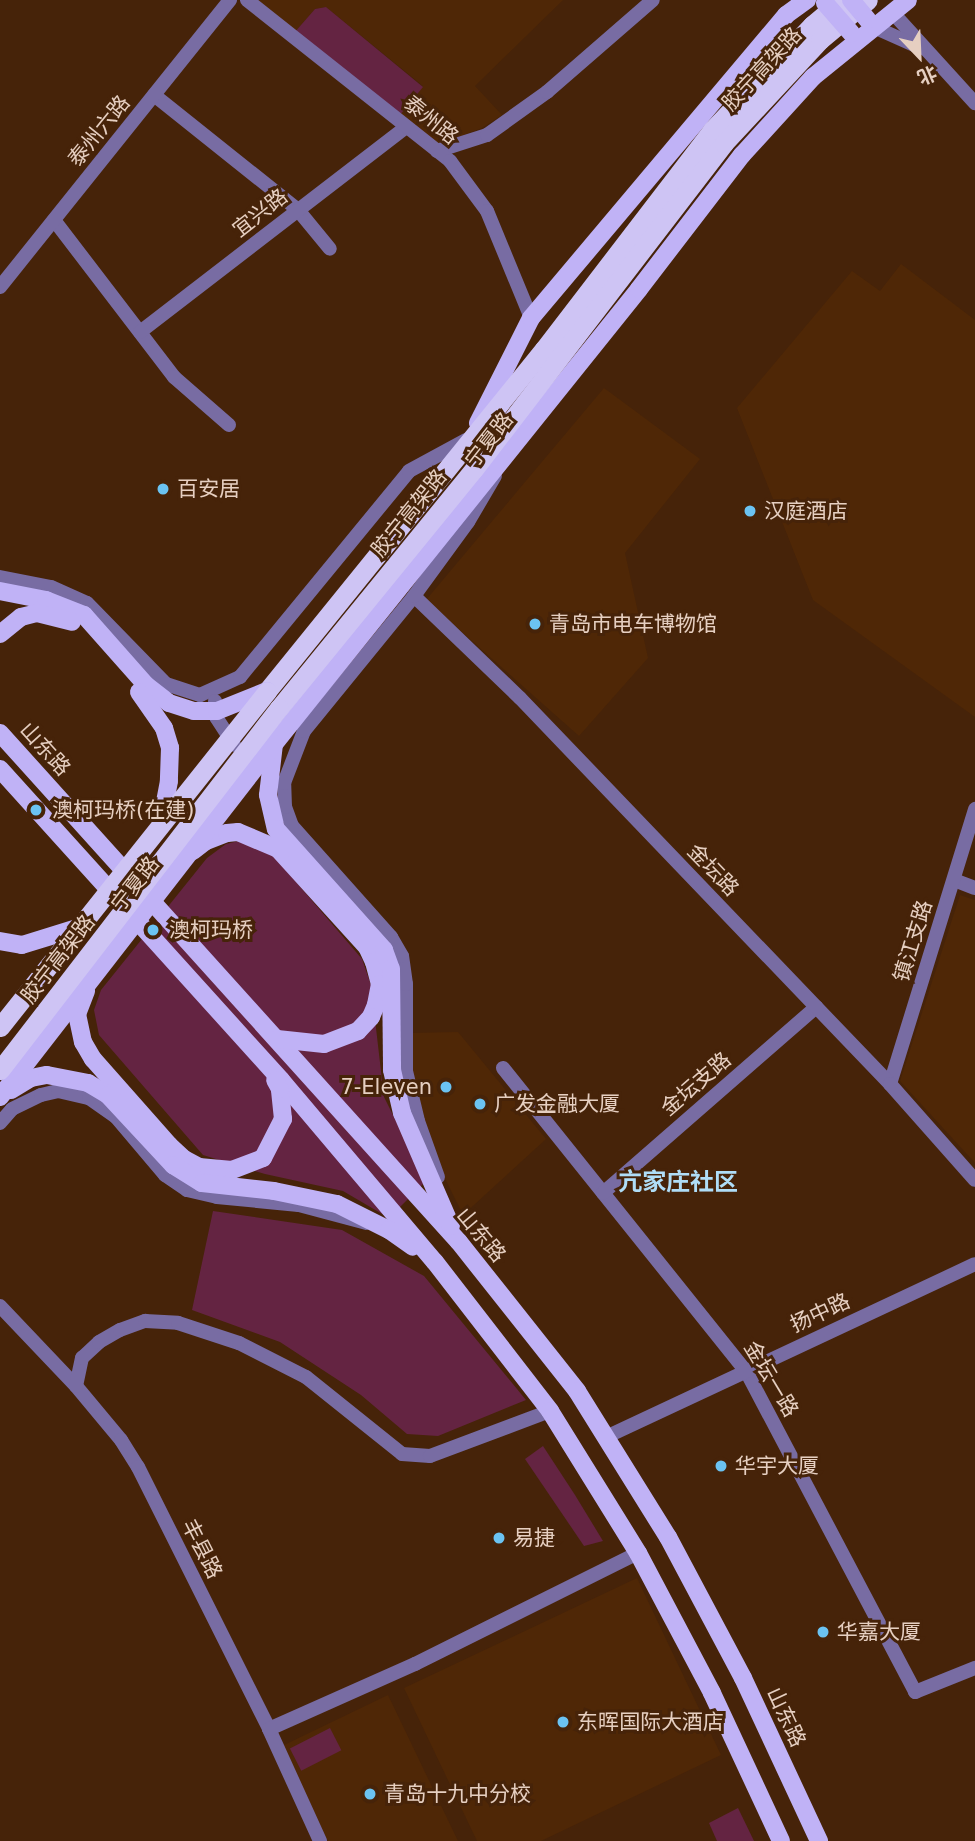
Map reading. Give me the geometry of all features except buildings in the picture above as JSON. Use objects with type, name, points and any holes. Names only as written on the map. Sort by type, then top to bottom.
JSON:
[{"type":"highway","name":"胶宁高架路","points":[[0,1027],[544,349],[712,130],[811,25],[820,1]]},
{"type":"highway","name":"胶宁高架路","points":[[0,1070],[285,715],[724,143],[820,40],[879,11]]},
{"type":"main road","points":[[851,0],[879,11]]},
{"type":"main road","name":"宁夏路","points":[[0,1098],[274,744],[285,715],[503,459],[742,155],[879,11],[908,0]]},
{"type":"main road","points":[[820,1],[850,41]]},
{"type":"main road","name":"宁夏路","points":[[470,438],[531,318],[786,15],[820,1]]},
{"type":"main road","points":[[0,592],[46,600],[83,615],[142,689],[164,728],[170,748],[169,781],[161,824]]},
{"type":"main road","points":[[0,634],[21,617],[37,613],[73,622],[142,689],[169,703],[194,710],[217,711],[267,691]]},
{"type":"main road","name":"山东路","points":[[0,733],[458,1242],[577,1391],[608,1436],[668,1536],[736,1667],[819,1841]]},
{"type":"main road","points":[[274,744],[268,795],[276,829],[384,950],[388,960],[394,998],[392,1070],[402,1113],[458,1242]]},
{"type":"main road","points":[[0,769],[267,1064],[435,1262],[550,1410],[638,1553],[712,1693],[781,1841]]},
{"type":"main road","points":[[185,857],[206,841],[227,832],[256,837],[278,849],[367,947],[380,984],[371,1017],[358,1031],[324,1044],[277,1039]]},
{"type":"main road","points":[[0,941],[10,945],[31,944],[77,929]]},
{"type":"main road","points":[[90,979],[76,1014],[83,1042],[93,1059],[184,1159],[199,1167],[232,1170],[263,1158],[284,1119],[281,1089],[267,1064]]},
{"type":"main road","points":[[0,1098],[31,1078],[64,1076],[89,1083],[108,1095],[173,1165],[202,1183],[274,1191],[337,1204],[381,1226],[435,1262]]},
{"type":"street","name":"泰州六路","points":[[0,287],[230,0]]},
{"type":"street","name":"泰州路","points":[[247,0],[450,161],[488,211],[531,318]]},
{"type":"street","points":[[437,151],[487,135],[547,92],[653,0]]},
{"type":"street","points":[[879,11],[926,50],[975,103]]},
{"type":"street","points":[[879,11],[926,50]]},
{"type":"street","points":[[154,95],[298,210],[330,248]]},
{"type":"street","name":"宜兴路","points":[[140,332],[406,127]]},
{"type":"street","points":[[54,220],[174,377],[229,425]]},
{"type":"street","points":[[0,577],[51,587],[87,603],[166,684],[200,695],[230,683],[246,670],[409,471],[470,438]]},
{"type":"street","points":[[458,1242],[418,1121],[406,1071],[406,984],[402,956],[391,937],[292,825],[285,807],[284,783],[304,731],[414,596],[487,492],[503,459]]},
{"type":"street","name":"金坛路","points":[[414,596],[520,698],[890,1084],[975,1180]]},
{"type":"street","points":[[216,689],[216,717],[229,739],[263,770],[289,767]]},
{"type":"street","name":"镇江支路","points":[[890,1084],[975,810]]},
{"type":"street","points":[[954,880],[975,888]]},
{"type":"street","name":"金坛支路","points":[[603,1193],[816,1007]]},
{"type":"street","points":[[0,1050],[22,1077],[26,1101]]},
{"type":"street","name":"金坛一路","points":[[503,1068],[746,1371],[915,1692],[975,1668]]},
{"type":"street","points":[[0,1123],[12,1109],[26,1101],[58,1091],[89,1097],[116,1117],[165,1175],[187,1190],[217,1197],[299,1205],[381,1226]]},
{"type":"street","name":"扬中路","points":[[608,1436],[975,1264]]},
{"type":"street","name":"丰县路","points":[[0,1306],[76,1386],[121,1440],[138,1467],[268,1728],[320,1841]]},
{"type":"street","points":[[76,1386],[82,1359],[91,1350],[120,1330],[145,1321],[178,1324],[239,1343],[306,1377],[402,1454],[430,1456],[550,1410]]},
{"type":"street","points":[[268,1728],[415,1664],[638,1553]]},
{"type":"shaded area","points":[[254,0],[563,0],[475,86],[502,115],[482,128],[439,144],[400,115],[423,86],[326,7],[315,9],[294,33]]},
{"type":"shaded area","points":[[326,7],[423,87],[400,115],[294,33],[315,9]]},
{"type":"shaded area","points":[[901,264],[975,320],[975,717],[813,600],[737,408],[852,271],[880,291]]},
{"type":"shaded area","points":[[604,388],[700,459],[625,553],[648,658],[579,736],[426,600]]},
{"type":"shaded area","points":[[247,839],[272,854],[362,959],[371,985],[384,1097],[426,1181],[389,1218],[343,1191],[265,1174],[203,1155],[99,1035],[94,1010],[101,990],[207,858],[226,844]]},
{"type":"shaded area","points":[[960,895],[975,900],[975,1163],[900,1081]]},
{"type":"shaded area","points":[[458,1032],[546,1139],[463,1215],[427,1142],[409,1074],[410,1033]]},
{"type":"shaded area","points":[[213,1211],[342,1230],[424,1276],[526,1400],[438,1436],[407,1434],[361,1395],[280,1342],[192,1310]]},
{"type":"shaded area","points":[[543,1446],[603,1541],[584,1546],[525,1459]]},
{"type":"shaded area","points":[[637,1578],[721,1755],[541,1841],[477,1841],[404,1688]]},
{"type":"shaded area","name":"青岛十九中分校","points":[[388,1695],[458,1841],[328,1841],[282,1746]]},
{"type":"shaded area","points":[[330,1728],[341,1750],[301,1771],[290,1748]]},
{"type":"shaded area","points":[[738,1808],[754,1841],[717,1841],[709,1823]]},
{"type":"place","name":"百安居","points":[[163,489]]},
{"type":"place","name":"汉庭酒店","points":[[750,511]]},
{"type":"place","name":"青岛市电车博物馆","points":[[535,624]]},
{"type":"place","name":"澳柯玛桥(在建)","points":[[36,810]]},
{"type":"place","name":"澳柯玛桥","points":[[153,930]]},
{"type":"place","name":"7-Eleven","points":[[446,1087]]},
{"type":"place","name":"广发金融大厦","points":[[480,1104]]},
{"type":"place","name":"华宇大厦","points":[[721,1466]]},
{"type":"place","name":"易捷","points":[[499,1538]]},
{"type":"place","name":"华嘉大厦","points":[[823,1632]]},
{"type":"place","name":"东晖国际大酒店","points":[[563,1722]]},
{"type":"place","name":"青岛十九中分校","points":[[370,1794]]},
{"type":"district","name":"亢家庄社区","points":[[678,1183]]}]
